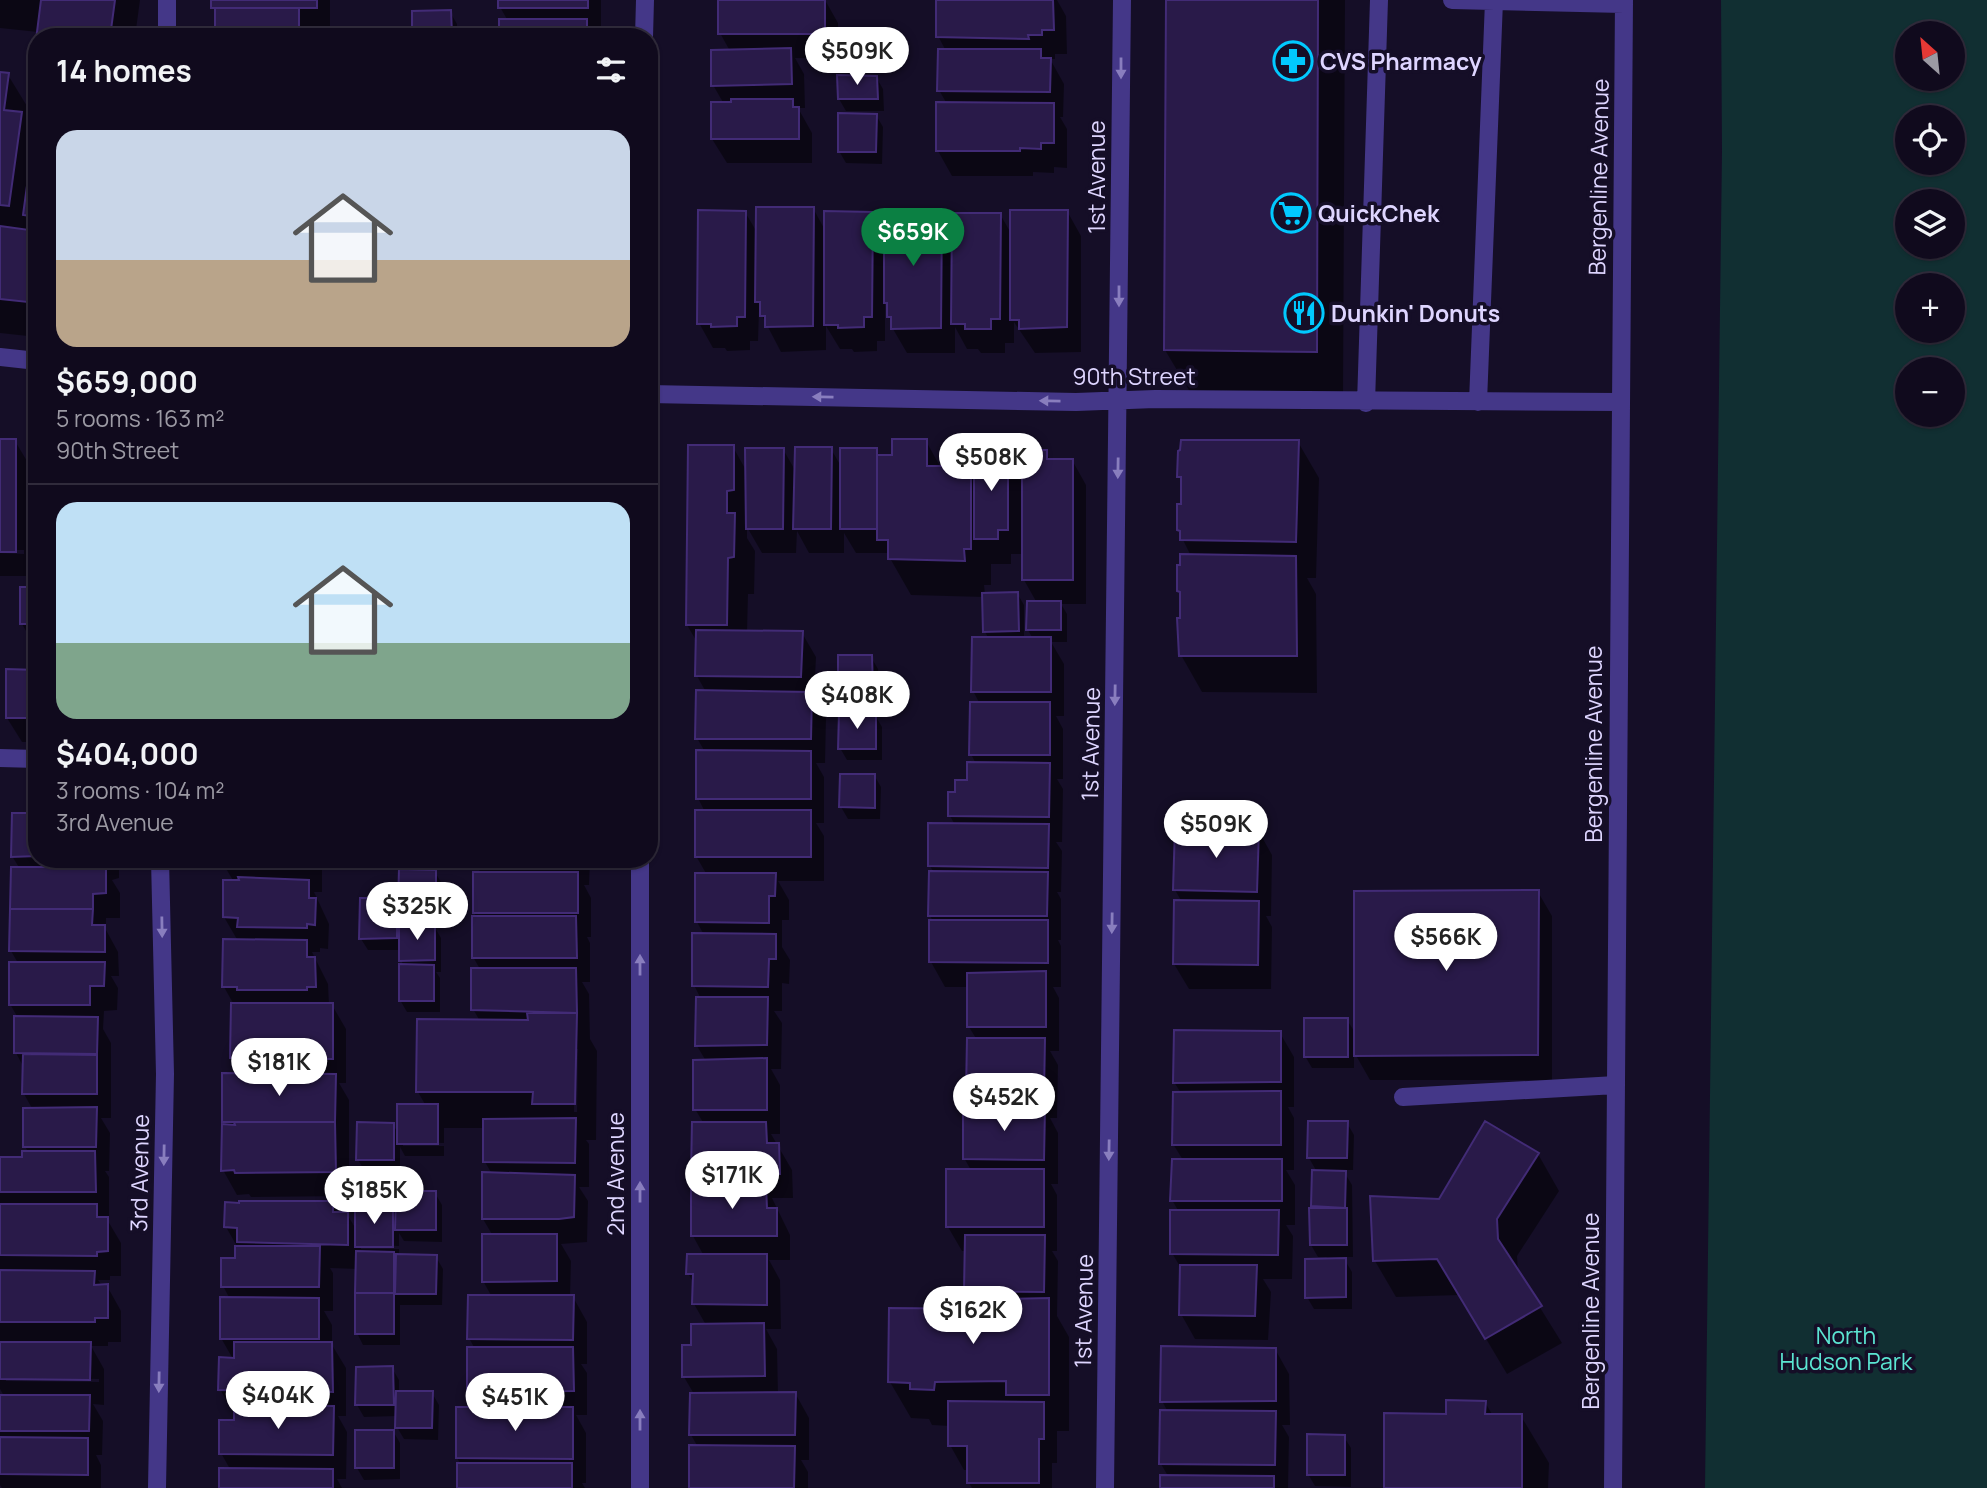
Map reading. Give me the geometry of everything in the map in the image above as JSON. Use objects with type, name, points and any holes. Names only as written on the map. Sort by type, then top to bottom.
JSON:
[{"type":"street","points":[[167,0],[167,28]]},
{"type":"street","points":[[644,28],[645,0]]},
{"type":"street","name":"1st Avenue","points":[[1105,1488],[1122,0]]},
{"type":"street","points":[[1366,402],[1379,0]]},
{"type":"street","points":[[1452,0],[1624,2]]},
{"type":"street","points":[[1478,402],[1493,1]]},
{"type":"street","name":"Bergenline Avenue","points":[[1613,1488],[1624,2]]},
{"type":"street","points":[[0,357],[28,360]]},
{"type":"street","name":"90th Street","points":[[658,394],[1076,401],[1620,402]]},
{"type":"street","points":[[0,758],[28,759]]},
{"type":"street","name":"3rd Avenue","points":[[157,1488],[165,1074],[160,868]]},
{"type":"street","name":"2nd Avenue","points":[[640,868],[640,1488]]},
{"type":"street","points":[[1403,1097],[1616,1085]]},
{"type":"green space","name":"North Hudson Park","points":[[1721,0],[1987,0],[1987,1488],[1705,1488],[1722,151]]},
{"type":"building","points":[[41,0],[115,0],[111,28],[38,28]]},
{"type":"building","points":[[211,0],[317,0],[317,8],[211,8]]},
{"type":"building","points":[[498,0],[588,0],[588,8],[498,8]]},
{"type":"building","points":[[718,0],[825,0],[825,34],[718,34]]},
{"type":"building","points":[[936,0],[1053,0],[1054,30],[1042,30],[1042,35],[1028,35],[1029,39],[936,37]]},
{"type":"building","points":[[1166,0],[1318,0],[1317,352],[1164,350]]},
{"type":"building","points":[[215,8],[299,8],[299,28],[215,28]]},
{"type":"building","points":[[451,10],[452,28],[412,28],[412,11]]},
{"type":"building","points":[[499,19],[587,19],[587,28],[499,28]]},
{"type":"building","points":[[791,48],[792,84],[711,86],[711,50]]},
{"type":"building","points":[[938,49],[1041,49],[1041,58],[1051,58],[1050,92],[937,91]]},
{"type":"building","points":[[0,72],[9,73],[4,110],[22,112],[9,206],[0,205]]},
{"type":"building","points":[[837,75],[877,76],[878,99],[838,99]]},
{"type":"building","points":[[731,99],[793,99],[793,107],[799,107],[799,139],[711,139],[711,102],[731,102]]},
{"type":"building","points":[[936,102],[1054,103],[1054,143],[1041,143],[1041,149],[1020,148],[1020,151],[936,151]]},
{"type":"building","points":[[838,113],[877,114],[876,152],[838,152]]},
{"type":"building","points":[[28,179],[28,216],[23,215]]},
{"type":"building","points":[[756,207],[814,207],[813,326],[765,327],[765,316],[760,316],[760,302],[755,302]]},
{"type":"building","points":[[698,210],[746,211],[745,317],[737,317],[737,326],[711,327],[711,324],[697,324]]},
{"type":"building","points":[[884,210],[942,210],[941,328],[891,329],[891,317],[887,317],[887,303],[884,303]]},
{"type":"building","points":[[1010,210],[1068,210],[1067,327],[1019,329],[1019,320],[1010,320]]},
{"type":"building","points":[[824,211],[873,212],[872,317],[864,317],[864,327],[838,328],[838,325],[824,325]]},
{"type":"building","points":[[952,213],[1001,213],[1000,319],[991,319],[991,329],[965,329],[965,324],[951,324]]},
{"type":"building","points":[[0,226],[28,230],[28,302],[0,299]]},
{"type":"building","points":[[0,439],[16,439],[16,552],[0,552]]},
{"type":"building","points":[[892,439],[927,439],[927,466],[971,466],[971,549],[964,549],[965,561],[888,559],[888,540],[877,540],[877,455],[892,455]]},
{"type":"building","points":[[1181,440],[1299,440],[1296,542],[1180,540],[1180,531],[1177,530],[1177,504],[1181,504],[1181,477],[1177,477]]},
{"type":"building","points":[[688,445],[734,445],[734,490],[727,491],[727,513],[735,513],[734,557],[728,558],[727,625],[686,625]]},
{"type":"building","points":[[795,447],[832,447],[831,529],[793,529]]},
{"type":"building","points":[[745,448],[784,448],[783,529],[746,529]]},
{"type":"building","points":[[840,448],[877,448],[877,529],[840,529]]},
{"type":"building","points":[[974,450],[1008,450],[1008,530],[998,530],[998,539],[974,539]]},
{"type":"building","points":[[1022,450],[1047,450],[1047,459],[1073,459],[1073,580],[1022,580]]},
{"type":"building","points":[[1180,554],[1296,556],[1297,656],[1179,656],[1177,618],[1180,618],[1180,592],[1177,591],[1177,565],[1180,565]]},
{"type":"building","points":[[20,587],[28,587],[28,624],[20,624]]},
{"type":"building","points":[[1018,592],[1019,631],[983,632],[982,593]]},
{"type":"building","points":[[1027,601],[1061,601],[1061,630],[1026,630]]},
{"type":"building","points":[[696,630],[803,631],[801,677],[695,676]]},
{"type":"building","points":[[972,637],[1051,637],[1051,692],[971,692]]},
{"type":"building","points":[[838,655],[872,655],[873,690],[838,691]]},
{"type":"building","points":[[6,669],[28,670],[28,718],[6,718]]},
{"type":"building","points":[[696,690],[812,692],[811,739],[695,739]]},
{"type":"building","points":[[970,702],[1050,702],[1050,755],[969,755]]},
{"type":"building","points":[[839,713],[876,714],[876,749],[838,749]]},
{"type":"building","points":[[696,750],[811,751],[811,799],[696,799]]},
{"type":"building","points":[[967,762],[1050,763],[1049,817],[948,816],[948,792],[955,792],[955,780],[967,780]]},
{"type":"building","points":[[840,774],[875,774],[875,808],[839,807]]},
{"type":"building","points":[[695,810],[811,810],[811,857],[695,857]]},
{"type":"building","points":[[12,813],[28,813],[28,856],[11,857]]},
{"type":"building","points":[[928,823],[1049,824],[1048,868],[928,866]]},
{"type":"building","points":[[1175,827],[1259,829],[1257,892],[1173,890]]},
{"type":"building","points":[[11,867],[106,868],[106,893],[93,894],[93,909],[10,909]]},
{"type":"building","points":[[399,869],[436,870],[436,905],[398,905]]},
{"type":"building","points":[[929,871],[1048,872],[1047,916],[928,916]]},
{"type":"building","points":[[473,872],[578,872],[578,913],[473,913]]},
{"type":"building","points":[[695,873],[776,873],[775,896],[769,896],[769,923],[695,922]]},
{"type":"building","points":[[238,877],[309,880],[309,898],[316,898],[315,925],[307,924],[307,928],[237,927],[238,918],[223,917],[223,880],[239,880]]},
{"type":"building","points":[[1539,890],[1538,1055],[1354,1056],[1354,891]]},
{"type":"building","points":[[360,898],[397,898],[397,938],[359,939]]},
{"type":"building","points":[[1174,900],[1259,901],[1258,965],[1173,964]]},
{"type":"building","points":[[10,909],[93,909],[92,925],[105,925],[105,952],[9,951]]},
{"type":"building","points":[[472,916],[576,916],[577,958],[472,958]]},
{"type":"building","points":[[929,920],[1048,920],[1048,963],[929,962]]},
{"type":"building","points":[[399,924],[435,924],[435,960],[399,961]]},
{"type":"building","points":[[692,933],[776,934],[776,959],[769,959],[768,987],[692,986]]},
{"type":"building","points":[[223,939],[307,940],[307,957],[315,957],[316,987],[307,987],[307,990],[237,990],[237,987],[222,987]]},
{"type":"building","points":[[9,962],[105,962],[104,986],[90,986],[90,1005],[9,1005]]},
{"type":"building","points":[[399,964],[434,965],[434,1001],[399,1001]]},
{"type":"building","points":[[471,968],[576,968],[577,1013],[471,1010]]},
{"type":"building","points":[[1046,971],[1046,1027],[967,1027],[967,973]]},
{"type":"building","points":[[696,997],[768,997],[767,1045],[695,1046]]},
{"type":"building","points":[[231,1003],[333,1003],[333,1059],[230,1058]]},
{"type":"building","points":[[527,1013],[577,1013],[575,1104],[532,1104],[533,1092],[416,1092],[417,1019],[528,1020]]},
{"type":"building","points":[[14,1016],[98,1017],[97,1054],[14,1053]]},
{"type":"building","points":[[1304,1018],[1348,1018],[1348,1057],[1304,1057]]},
{"type":"building","points":[[1174,1030],[1281,1031],[1281,1082],[1173,1083]]},
{"type":"building","points":[[967,1038],[1045,1038],[1044,1094],[966,1093]]},
{"type":"building","points":[[23,1054],[97,1055],[97,1094],[22,1094]]},
{"type":"building","points":[[767,1058],[767,1110],[693,1110],[693,1060]]},
{"type":"building","points":[[222,1073],[336,1074],[335,1122],[222,1122]]},
{"type":"building","points":[[1281,1091],[1281,1145],[1172,1145],[1173,1092]]},
{"type":"building","points":[[397,1104],[438,1104],[438,1144],[397,1144]]},
{"type":"building","points":[[963,1105],[1045,1107],[1044,1160],[963,1159]]},
{"type":"building","points":[[97,1107],[96,1147],[23,1147],[23,1108]]},
{"type":"building","points":[[576,1118],[575,1163],[483,1162],[483,1119]]},
{"type":"building","points":[[1308,1121],[1348,1121],[1347,1158],[1307,1158]]},
{"type":"building","points":[[1485,1121],[1539,1153],[1497,1219],[1498,1239],[1542,1306],[1485,1339],[1437,1259],[1373,1261],[1370,1196],[1439,1199]]},
{"type":"building","points":[[234,1122],[335,1122],[336,1172],[221,1171],[222,1124],[235,1125]]},
{"type":"building","points":[[357,1122],[394,1123],[394,1160],[356,1160]]},
{"type":"building","points":[[692,1122],[766,1122],[767,1143],[779,1143],[780,1174],[691,1174]]},
{"type":"building","points":[[22,1151],[95,1151],[96,1192],[0,1192],[0,1157],[22,1157]]},
{"type":"building","points":[[1172,1159],[1282,1159],[1282,1201],[1170,1201]]},
{"type":"building","points":[[946,1169],[1044,1169],[1044,1227],[946,1227]]},
{"type":"building","points":[[1312,1170],[1346,1171],[1345,1208],[1311,1206]]},
{"type":"building","points":[[482,1172],[575,1175],[574,1217],[482,1219]]},
{"type":"building","points":[[691,1185],[766,1185],[767,1208],[777,1208],[777,1236],[691,1236]]},
{"type":"building","points":[[396,1191],[436,1191],[436,1230],[395,1230]]},
{"type":"building","points":[[333,1201],[333,1212],[348,1212],[348,1245],[237,1242],[237,1228],[224,1227],[225,1202]]},
{"type":"building","points":[[0,1204],[97,1204],[97,1217],[108,1217],[108,1251],[97,1252],[97,1256],[0,1255]]},
{"type":"building","points":[[355,1204],[393,1205],[393,1247],[355,1247]]},
{"type":"building","points":[[1309,1208],[1347,1208],[1347,1245],[1310,1245]]},
{"type":"building","points":[[1170,1210],[1279,1210],[1278,1255],[1170,1254]]},
{"type":"building","points":[[482,1234],[557,1234],[557,1281],[482,1282]]},
{"type":"building","points":[[965,1235],[1045,1235],[1044,1292],[964,1291]]},
{"type":"building","points":[[235,1246],[320,1246],[319,1287],[221,1287],[221,1258],[235,1258]]},
{"type":"building","points":[[356,1251],[394,1252],[394,1293],[355,1293]]},
{"type":"building","points":[[396,1254],[437,1255],[436,1294],[395,1294]]},
{"type":"building","points":[[687,1254],[767,1254],[767,1305],[692,1304],[693,1274],[686,1274]]},
{"type":"building","points":[[1346,1258],[1346,1297],[1305,1298],[1305,1259]]},
{"type":"building","points":[[1180,1265],[1257,1265],[1255,1316],[1179,1315]]},
{"type":"building","points":[[0,1270],[95,1271],[94,1285],[108,1284],[108,1318],[95,1318],[95,1322],[0,1322]]},
{"type":"building","points":[[355,1293],[394,1293],[394,1334],[355,1334]]},
{"type":"building","points":[[468,1295],[574,1295],[573,1340],[467,1339]]},
{"type":"building","points":[[220,1297],[319,1298],[319,1339],[220,1339]]},
{"type":"building","points":[[1049,1298],[1049,1395],[1006,1395],[1006,1381],[935,1382],[934,1390],[910,1389],[910,1383],[888,1382],[889,1308],[1000,1309],[1000,1299]]},
{"type":"building","points":[[764,1323],[765,1376],[682,1377],[682,1345],[691,1345],[691,1324]]},
{"type":"building","points":[[0,1342],[91,1342],[90,1380],[0,1379]]},
{"type":"building","points":[[234,1342],[332,1342],[333,1392],[218,1390],[219,1357],[234,1358]]},
{"type":"building","points":[[1161,1346],[1276,1348],[1276,1401],[1160,1402]]},
{"type":"building","points":[[467,1347],[573,1347],[574,1391],[467,1392]]},
{"type":"building","points":[[393,1366],[394,1405],[355,1405],[356,1367]]},
{"type":"building","points":[[396,1391],[433,1391],[432,1428],[395,1428]]},
{"type":"building","points":[[796,1392],[795,1435],[689,1435],[690,1393]]},
{"type":"building","points":[[0,1395],[90,1395],[89,1431],[0,1431]]},
{"type":"building","points":[[1446,1400],[1486,1401],[1485,1414],[1522,1414],[1522,1488],[1384,1488],[1384,1413],[1446,1414]]},
{"type":"building","points":[[948,1401],[1044,1402],[1044,1439],[1039,1439],[1039,1483],[967,1483],[967,1446],[948,1446]]},
{"type":"building","points":[[234,1405],[334,1406],[333,1455],[219,1454],[219,1420],[234,1420]]},
{"type":"building","points":[[456,1407],[573,1407],[573,1459],[456,1458]]},
{"type":"building","points":[[1160,1410],[1276,1411],[1275,1465],[1159,1464]]},
{"type":"building","points":[[355,1430],[394,1430],[394,1468],[355,1468]]},
{"type":"building","points":[[1307,1434],[1345,1435],[1345,1475],[1307,1475]]},
{"type":"building","points":[[0,1437],[88,1438],[88,1475],[0,1474]]},
{"type":"building","points":[[689,1445],[795,1446],[794,1488],[689,1488]]},
{"type":"building","points":[[457,1463],[572,1463],[572,1488],[457,1488]]},
{"type":"building","points":[[219,1468],[333,1469],[333,1488],[219,1488]]},
{"type":"building","points":[[1160,1475],[1274,1476],[1274,1488],[1160,1488]]},
{"type":"place","name":"CVS Pharmacy","points":[[1293,61]]},
{"type":"place","name":"QuickChek","points":[[1291,213]]},
{"type":"place","name":"Dunkin' Donuts","points":[[1304,313]]}]
